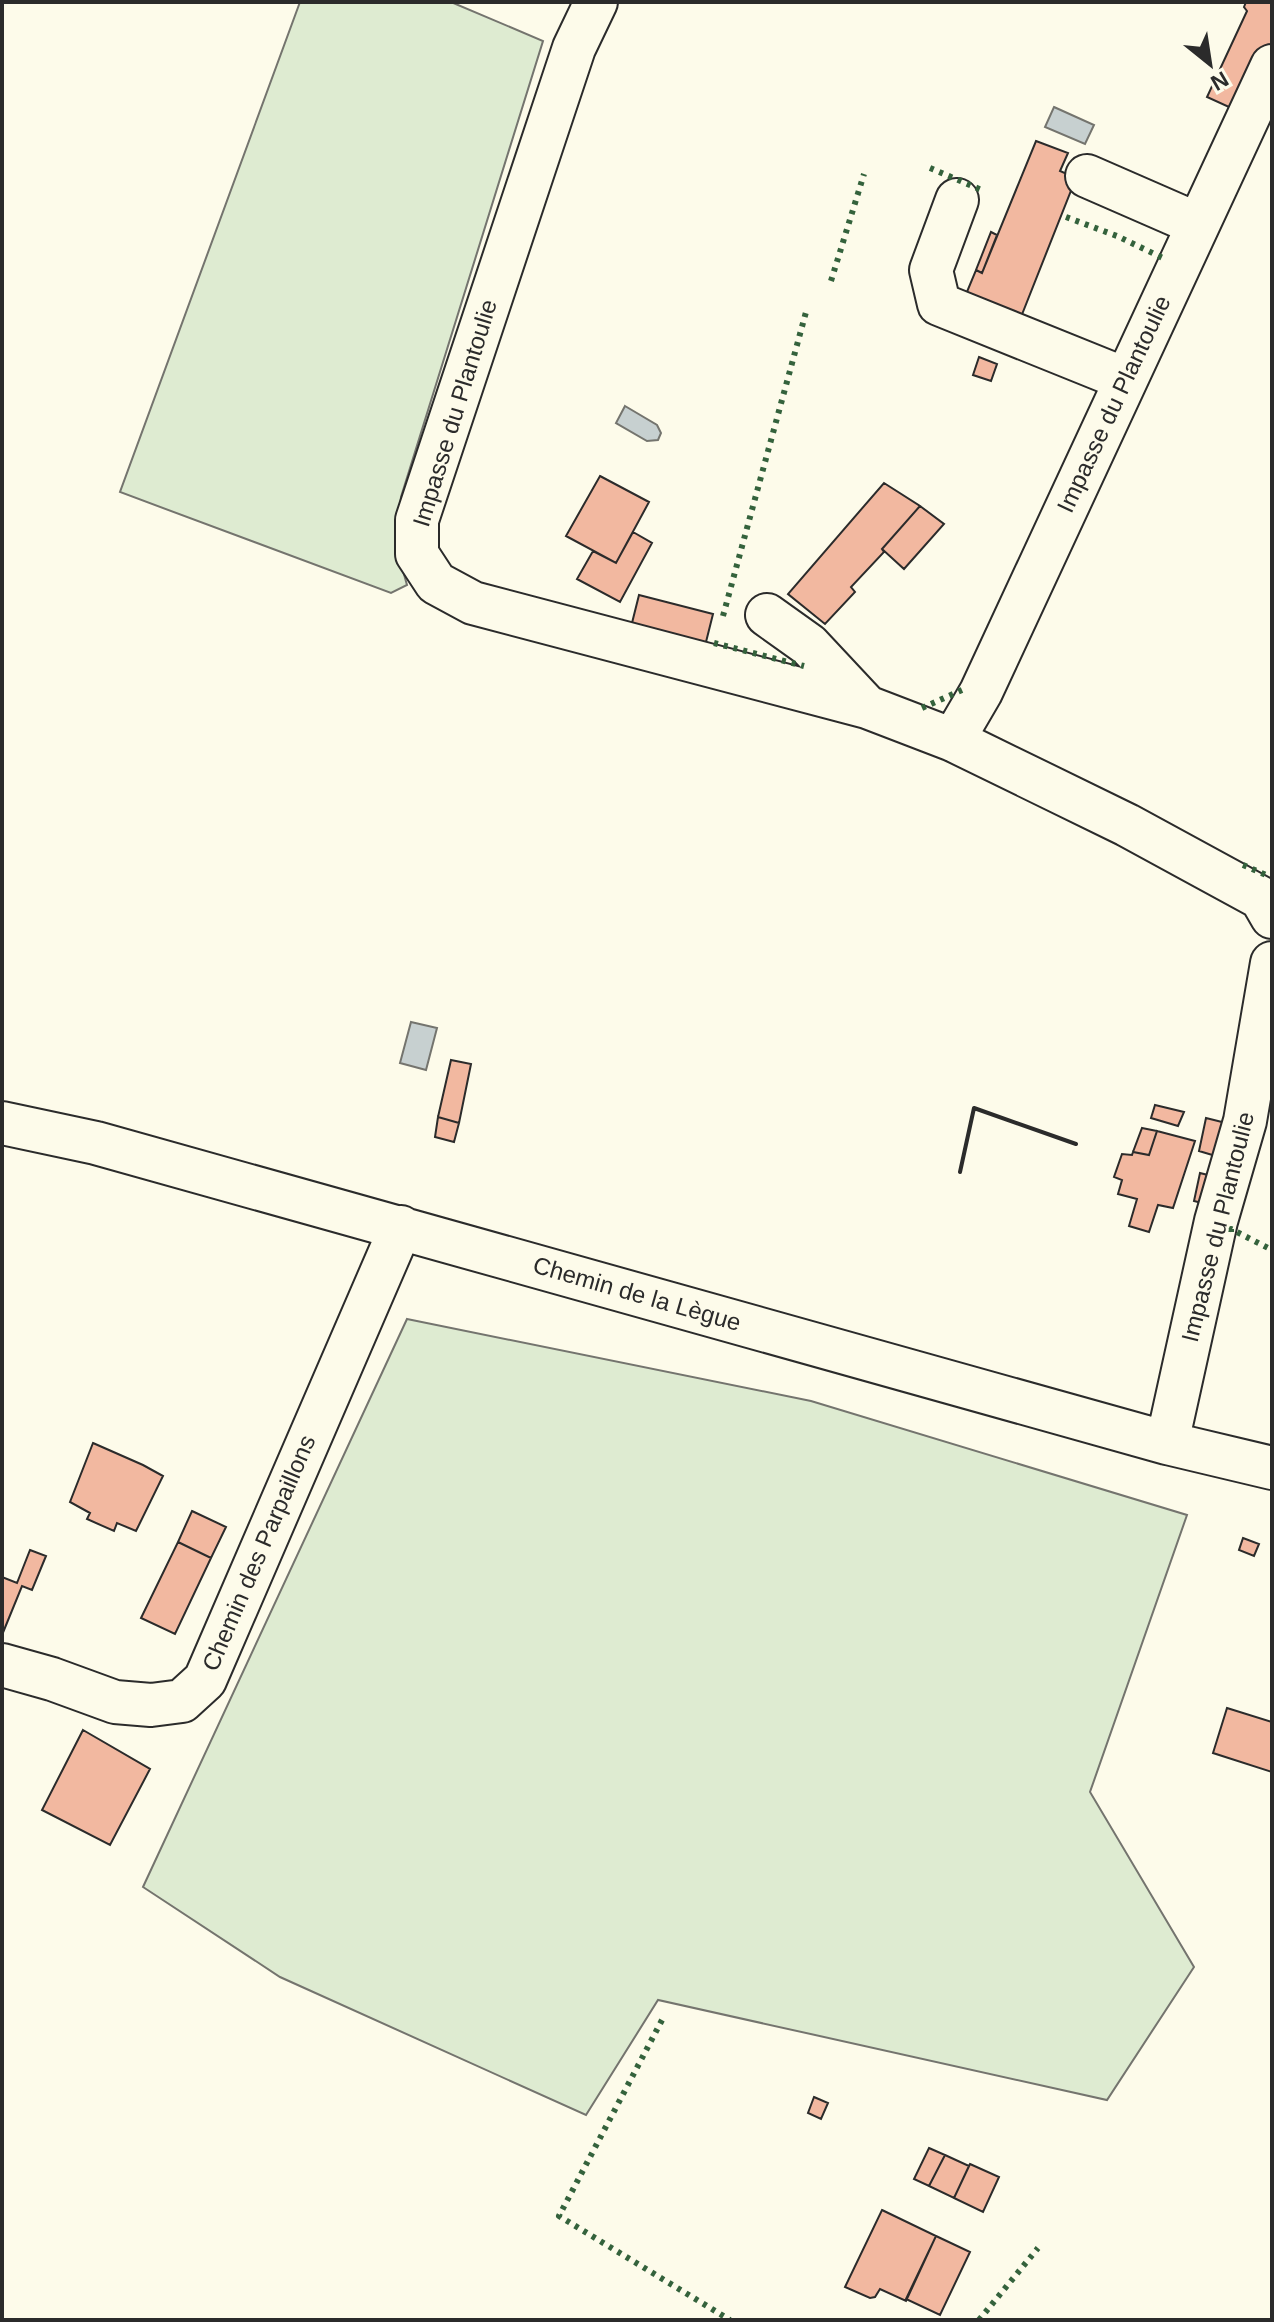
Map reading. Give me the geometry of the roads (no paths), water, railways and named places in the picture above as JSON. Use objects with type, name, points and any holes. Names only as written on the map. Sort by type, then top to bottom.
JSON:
[{"type":"street","name":"Impasse du Plantoulie","points":[[596,2],[574,48],[417,520],[417,554],[436,583],[473,603],[867,707],[953,740],[1127,825],[1268,901]]},
{"type":"street","name":"Impasse du Plantoulie","points":[[953,740],[981,692],[1272,66]]},
{"type":"street","points":[[1087,176],[1197,224]]},
{"type":"street","points":[[957,200],[931,270],[939,304],[1125,379]]},
{"type":"street","points":[[767,615],[809,645],[867,707]]},
{"type":"street","name":"Impasse du Plantoulie","points":[[1167,1443],[1216,1221],[1245,1121],[1272,963]]},
{"type":"street","name":"Chemin de la Lègue","points":[[2,1123],[96,1143],[1167,1443],[1272,1468]]},
{"type":"street","name":"Chemin des Parpaillons","points":[[2,1665],[115,1702],[151,1705],[182,1701],[205,1680],[401,1227]]}]
